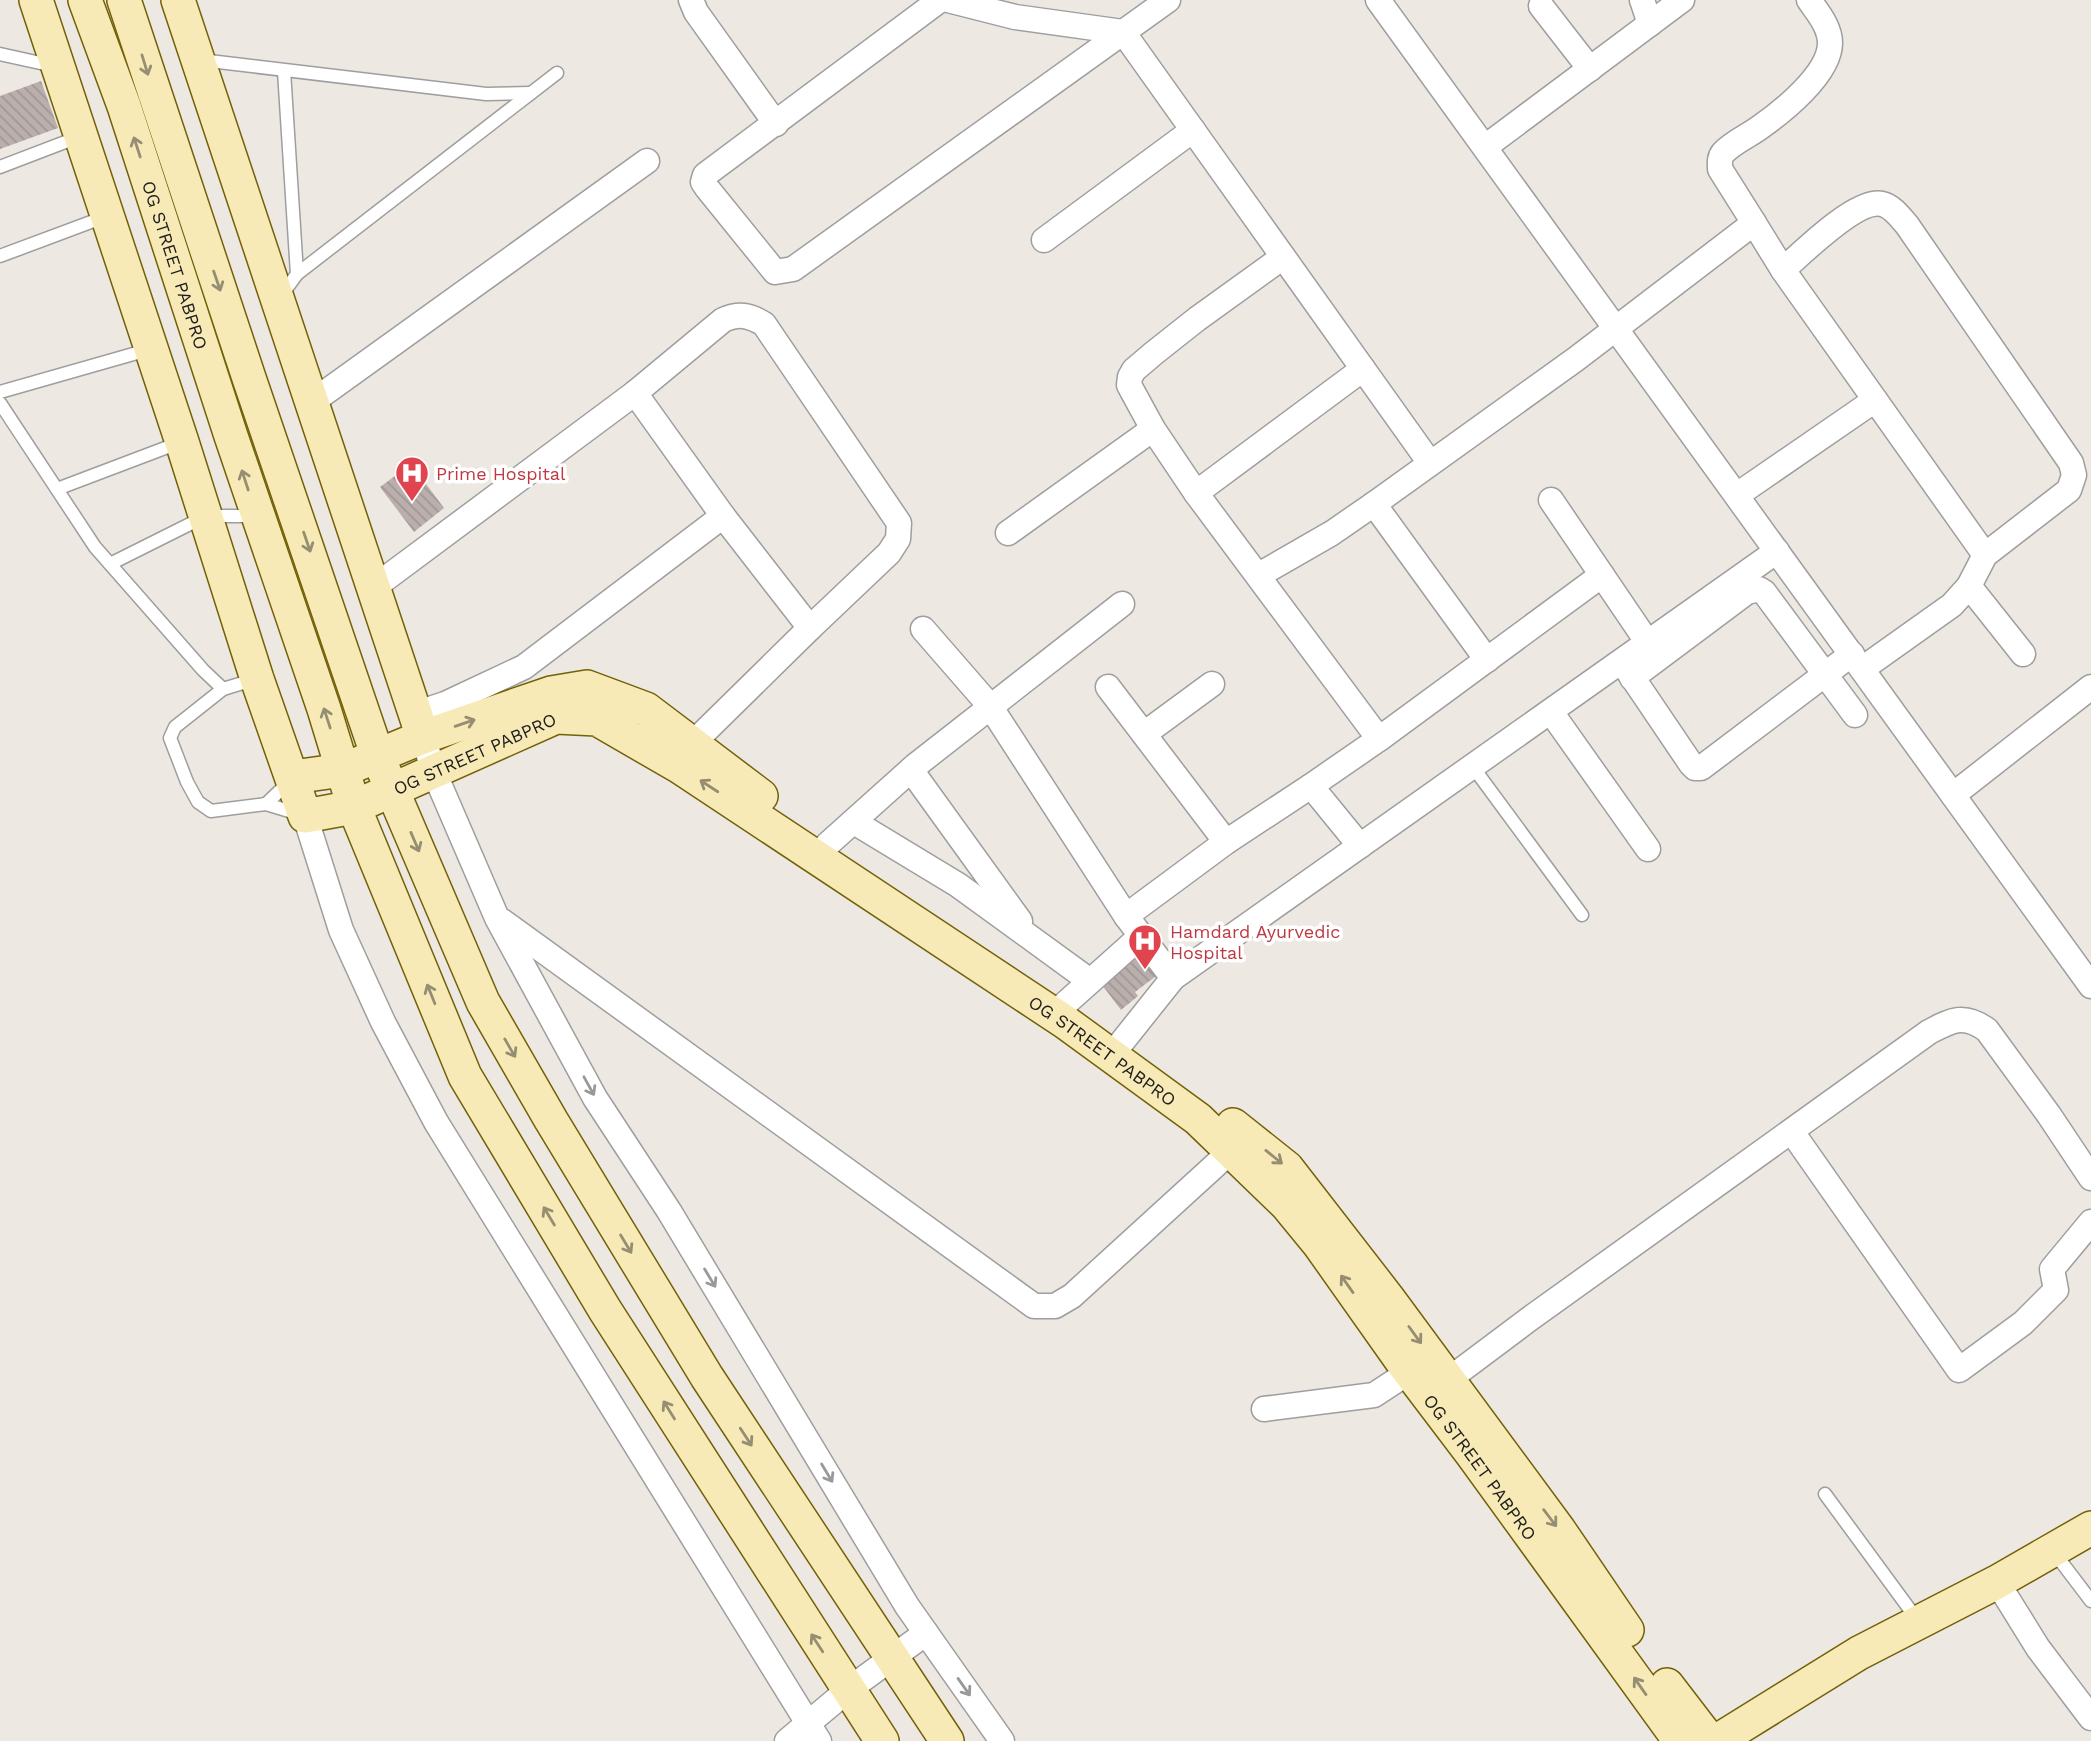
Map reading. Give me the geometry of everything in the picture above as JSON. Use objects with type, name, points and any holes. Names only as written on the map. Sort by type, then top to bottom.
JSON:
[{"type":"street","points":[[36,0],[341,930],[383,1022],[436,1122],[813,1732]]},
{"type":"street","name":"OG STREET PABPRO","points":[[85,0],[124,106],[354,807],[556,717],[597,719],[822,851],[904,892],[1122,1042],[1223,1116],[1287,1168],[1428,1383],[1680,1741]]},
{"type":"street","name":"OG STREET PABPRO","points":[[124,0],[378,757]]},
{"type":"street","points":[[178,0],[434,772],[498,918],[595,1098],[669,1211],[907,1606],[1002,1741]]},
{"type":"street","points":[[691,0],[696,12],[776,124]]},
{"type":"street","points":[[940,0],[705,175],[703,182],[775,272],[793,269],[1168,0]]},
{"type":"street","points":[[948,0],[1015,17],[1123,32],[1430,463]]},
{"type":"street","points":[[1378,0],[2091,986]]},
{"type":"street","points":[[1642,0],[1650,24]]},
{"type":"street","points":[[1485,147],[1682,0]]},
{"type":"street","points":[[1809,0],[1826,27],[1830,41],[1829,56],[1811,84],[1763,125],[1724,152],[1720,159],[1720,169],[1783,270],[1985,555]]},
{"type":"street","points":[[1541,6],[1590,69]]},
{"type":"street","points":[[1044,240],[1193,130]]},
{"type":"street","points":[[312,402],[647,161]]},
{"type":"street","points":[[1627,670],[1696,768],[1701,768],[1824,673],[1857,661],[1944,611],[1969,586],[1985,555],[2069,490],[2074,475],[2071,463],[1907,225],[1889,206],[1869,204],[1850,214],[1783,270]]},
{"type":"street","points":[[1259,575],[1332,533],[1374,504],[1616,328],[1754,223]]},
{"type":"street","points":[[1283,257],[1197,319],[1135,370],[1129,385],[1153,429],[1196,493],[1379,739]]},
{"type":"street","points":[[373,588],[635,393],[723,320],[737,314],[752,317],[764,324],[899,523],[898,538],[889,552],[692,744]]},
{"type":"street","points":[[1196,493],[1363,369]]},
{"type":"street","points":[[635,393],[723,516],[810,628]]},
{"type":"street","points":[[1737,495],[1875,400]]},
{"type":"street","points":[[1008,533],[1153,429]]},
{"type":"street","points":[[1551,500],[1648,643]]},
{"type":"street","points":[[1374,504],[1487,660]]},
{"type":"street","points":[[419,725],[445,704],[524,667],[723,516]]},
{"type":"street","points":[[1627,670],[1648,643],[1777,551]]},
{"type":"street","points":[[1126,916],[1226,842],[1379,739],[1602,575]]},
{"type":"street","points":[[1969,586],[2023,654]]},
{"type":"street","points":[[1122,1042],[1173,978],[1551,712],[1627,670],[1747,592],[1759,589],[1764,592],[1855,715]]},
{"type":"street","points":[[822,851],[911,770],[1122,604]]},
{"type":"street","points":[[923,629],[990,706],[1126,916],[1173,978]]},
{"type":"street","points":[[1144,734],[1212,684]]},
{"type":"street","name":"OG STREET PABPRO","points":[[343,770],[378,757],[419,725],[551,693],[587,687],[646,709],[822,851],[1065,1022],[1198,1119],[1232,1150],[1287,1205],[1428,1383],[1559,1530],[1621,1622],[1710,1741]]},
{"type":"street","points":[[1108,687],[1226,842]]},
{"type":"street","points":[[1953,795],[2091,687]]},
{"type":"street","points":[[1551,712],[1648,849]]},
{"type":"street","points":[[378,757],[483,1002],[551,1120],[707,1377],[947,1741]]},
{"type":"street","points":[[293,778],[343,770]]},
{"type":"street","points":[[911,770],[1032,939]]},
{"type":"street","points":[[1311,786],[1360,846]]},
{"type":"street","points":[[305,816],[354,807],[465,1076],[606,1310],[882,1741]]},
{"type":"street","points":[[854,822],[957,886],[1090,981]]},
{"type":"street","points":[[498,918],[1034,1306],[1055,1306],[1072,1296],[1232,1150]]},
{"type":"street","points":[[1066,1003],[1141,936]]},
{"type":"street","points":[[1264,1409],[1374,1395],[1428,1383],[1623,1251],[1929,1032],[1953,1020],[1974,1021],[1987,1030],[2091,1178]]},
{"type":"street","points":[[1792,1132],[1959,1370],[2023,1323],[2056,1290],[2052,1269],[2091,1222]]},
{"type":"street","points":[[1717,1741],[1859,1653],[1997,1582],[2091,1528]]},
{"type":"street","points":[[1997,1582],[2038,1648],[2091,1718]]},
{"type":"street","points":[[787,1741],[813,1732],[848,1690],[926,1633]]},
{"type":"lane","points":[[0,54],[59,67]]},
{"type":"lane","points":[[197,59],[486,94],[531,93]]},
{"type":"lane","points":[[284,71],[297,274]]},
{"type":"lane","points":[[278,300],[297,274],[557,73]]},
{"type":"lane","points":[[0,167],[81,136]]},
{"type":"lane","points":[[0,256],[108,216]]},
{"type":"lane","points":[[0,392],[151,349]]},
{"type":"lane","points":[[0,403],[95,547],[203,670],[223,689]]},
{"type":"lane","points":[[57,489],[182,442]]},
{"type":"lane","points":[[110,564],[206,516],[258,516]]},
{"type":"lane","points":[[257,679],[223,689],[176,727],[170,738],[198,803],[211,811],[266,804],[305,816]]},
{"type":"lane","points":[[1473,767],[1582,915]]},
{"type":"lane","points":[[266,804],[293,778]]},
{"type":"lane","points":[[1825,1494],[1919,1622]]},
{"type":"lane","points":[[2053,1551],[2091,1601]]},
{"type":"building","points":[[41,81],[58,128],[0,149],[0,96]]},
{"type":"building","points":[[411,464],[444,508],[414,532],[380,487]]},
{"type":"building","points":[[1141,949],[1160,973],[1135,992],[1138,996],[1121,1010],[1099,981]]},
{"type":"place","name":"Prime Hospital","points":[[412,503]]},
{"type":"place","name":"Hamdard Ayurvedic Hospital","points":[[1145,971]]}]
